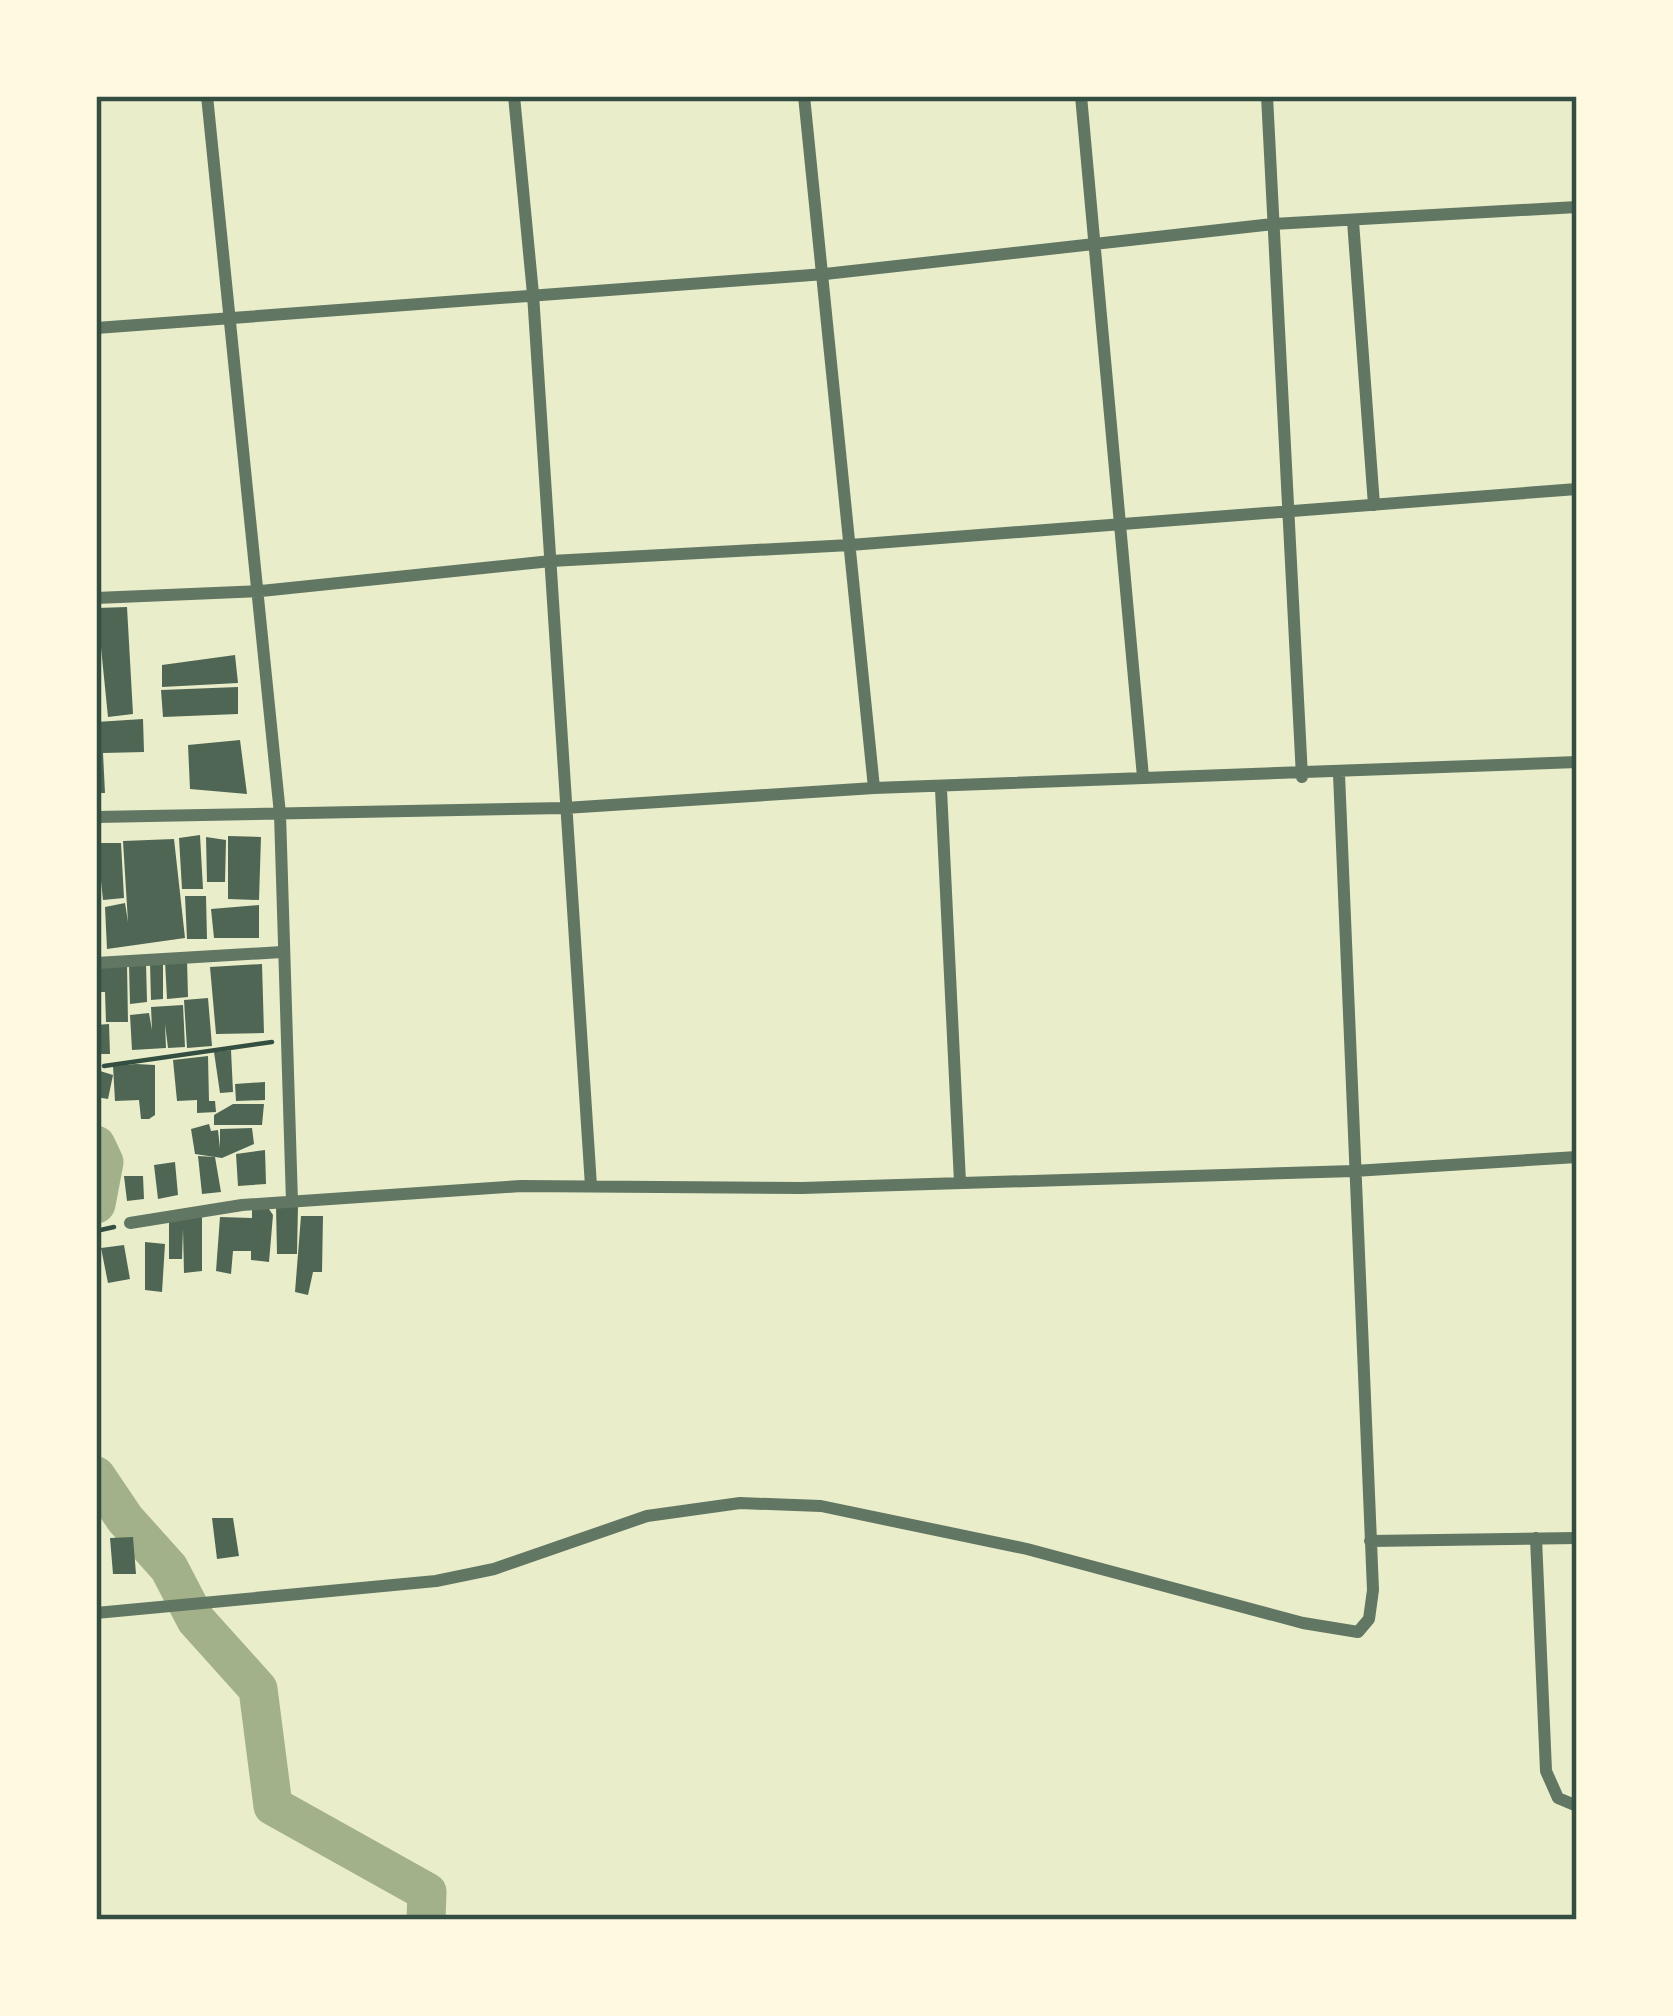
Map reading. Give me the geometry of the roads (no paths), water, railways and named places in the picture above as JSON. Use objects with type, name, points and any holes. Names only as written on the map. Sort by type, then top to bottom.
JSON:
[{"type":"street","points":[[207,96],[261,591],[280,814],[292,1202]]},
{"type":"street","points":[[514,96],[533,294],[590,1186]]},
{"type":"street","points":[[804,96],[874,788]]},
{"type":"street","points":[[1081,96],[1143,777]]},
{"type":"street","points":[[1268,96],[1302,776]]},
{"type":"street","points":[[96,328],[825,274],[1273,224],[1577,207]]},
{"type":"street","points":[[1353,221],[1374,505]]},
{"type":"street","points":[[96,598],[261,591],[551,561],[850,545],[1122,520],[1577,489]]},
{"type":"street","points":[[96,818],[565,808],[874,788],[1302,776],[1577,762]]},
{"type":"street","points":[[96,1613],[436,1581],[494,1569],[647,1516],[740,1503],[821,1506],[1027,1549],[1280,1618],[1358,1632],[1372,1608],[1339,774]]},
{"type":"street","points":[[941,789],[960,1183]]},
{"type":"street","points":[[96,963],[282,952]]},
{"type":"street","points":[[130,1223],[292,1202],[590,1186],[960,1183],[1354,1171],[1577,1157]]},
{"type":"street","points":[[1536,1538],[1546,1771],[1558,1798],[1577,1806]]},
{"type":"street","points":[[1370,1541],[1577,1538]]},
{"type":"waterway","points":[[96,1145],[104,1162],[96,1204]]},
{"type":"waterway","points":[[96,1476],[125,1519],[169,1568],[196,1620],[258,1689],[273,1806],[427,1892],[426,1920]]}]
